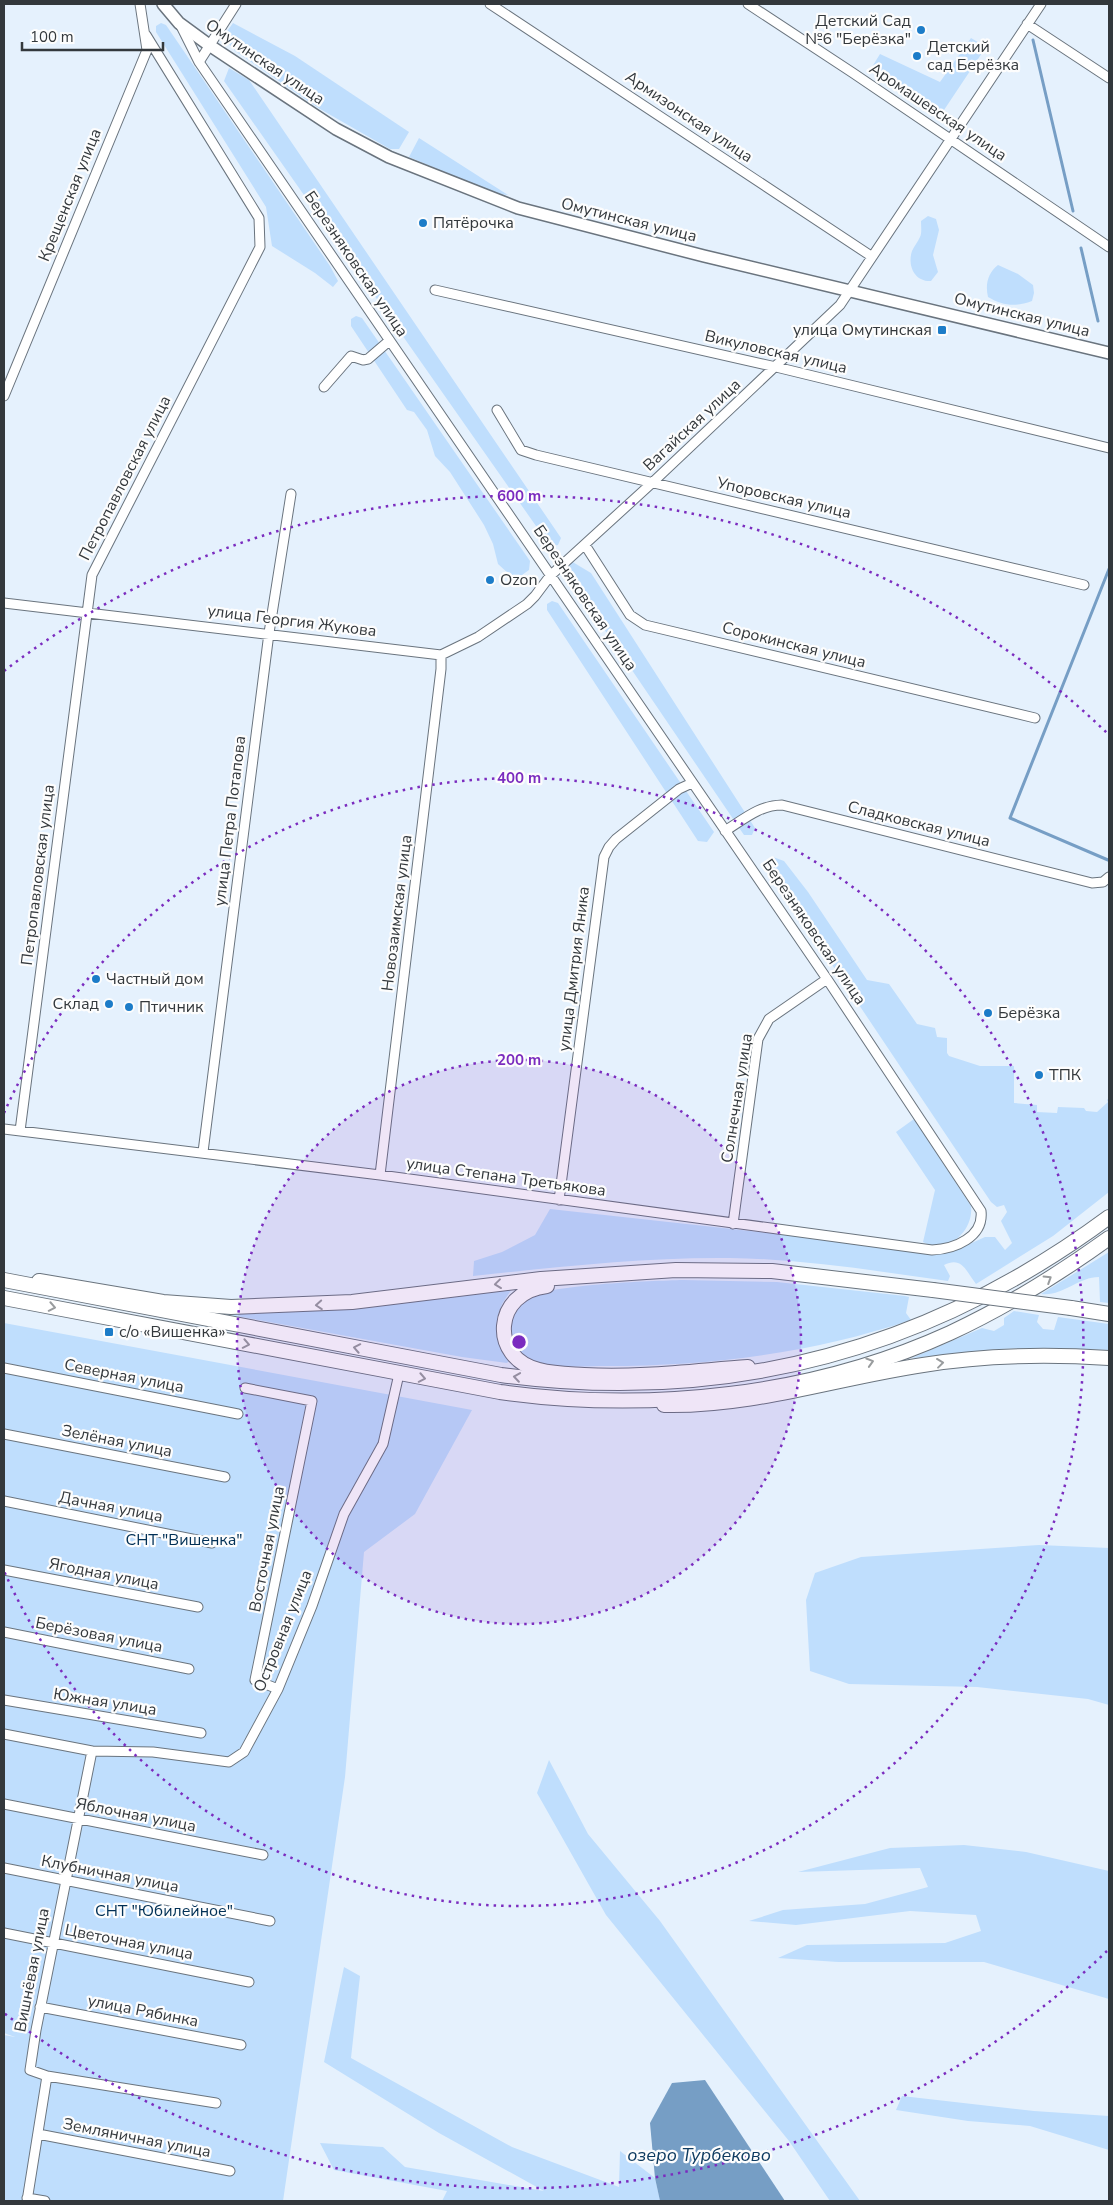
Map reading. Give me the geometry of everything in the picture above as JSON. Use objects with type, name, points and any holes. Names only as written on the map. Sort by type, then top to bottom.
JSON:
[{"type":"main road","points":[[4,1280],[450,1366],[558,1382],[623,1384],[678,1381],[755,1372],[808,1361],[868,1345],[940,1317],[1012,1279],[1109,1217]]},
{"type":"main road","points":[[598,1401],[661,1400],[749,1390],[806,1380],[872,1362],[911,1349],[987,1314],[1049,1278],[1109,1238]]},
{"type":"main road","points":[[651,1271],[528,1290],[512,1303],[505,1316],[504,1332],[510,1350],[523,1364],[538,1370],[559,1374],[599,1376],[661,1374],[808,1361]]},
{"type":"main road","points":[[4,1276],[68,1284],[163,1302],[231,1306],[274,1306],[352,1302],[541,1279],[651,1271],[772,1271],[934,1290],[1109,1314]]},
{"type":"main road","points":[[4,1298],[500,1392],[557,1399],[645,1405],[700,1405],[761,1398],[922,1365],[961,1360],[1048,1356],[1109,1358]]},
{"type":"street","name":"Крещенская улица","points":[[4,396],[147,50],[140,4]]},
{"type":"street","name":"Березняковская улица","points":[[163,4],[179,22],[199,62],[827,979],[981,1210]]},
{"type":"street","points":[[199,62],[236,4]]},
{"type":"street","name":"Армизонская улица","points":[[490,4],[871,256]]},
{"type":"street","name":"Аромашевская улица","points":[[748,4],[950,138],[1109,247]]},
{"type":"street","name":"Вагайская улица","points":[[550,576],[776,367],[840,304],[1041,4]]},
{"type":"street","name":"Омутинская улица","points":[[179,22],[209,45],[336,129],[389,157],[518,208],[610,233],[1109,353]]},
{"type":"street","points":[[1027,24],[1109,78]]},
{"type":"street","name":"Петропавловская улица","points":[[20,1131],[92,575],[260,247],[259,218],[146,35]]},
{"type":"street","name":"Викуловская улица","points":[[435,290],[776,367],[1109,448]]},
{"type":"street","points":[[324,387],[351,356],[363,360],[368,359],[389,341]]},
{"type":"street","name":"Упоровская улица","points":[[497,410],[521,450],[1084,585]]},
{"type":"street","name":"улица Петра Потапова","points":[[204,1152],[269,633],[292,494]]},
{"type":"street","name":"Сорокинская улица","points":[[585,545],[630,615],[645,625],[1035,718]]},
{"type":"street","name":"улица Георгия Жукова","points":[[4,603],[269,633],[441,655],[464,646],[514,614],[535,596],[550,576]]},
{"type":"street","name":"Новозаимская улица","points":[[380,1175],[440,678],[441,655]]},
{"type":"street","name":"улица Дмитрия Яника","points":[[559,1200],[604,857],[608,846],[616,839],[679,789],[692,783]]},
{"type":"street","name":"Сладковская улица","points":[[725,830],[768,805],[782,805],[1092,883],[1103,882],[1109,877]]},
{"type":"street","name":"Солнечная улица","points":[[733,1224],[758,1039],[769,1019],[827,979]]},
{"type":"street","name":"улица Степана Третьякова","points":[[4,1129],[204,1152],[938,1250],[955,1246],[976,1232],[982,1219],[981,1210]]},
{"type":"street","name":"Северная улица","points":[[4,1368],[238,1414]]},
{"type":"street","name":"Островная улица","points":[[4,1734],[92,1751],[153,1752],[229,1762],[244,1752],[278,1689],[312,1606],[344,1514],[382,1444],[400,1374]]},
{"type":"street","name":"Восточная улица","points":[[245,1388],[312,1401],[255,1680],[278,1689]]},
{"type":"street","name":"Зелёная улица","points":[[4,1434],[225,1477]]},
{"type":"street","name":"Дачная улица","points":[[4,1501],[212,1543]]},
{"type":"street","name":"Ягодная улица","points":[[4,1570],[198,1607]]},
{"type":"street","name":"Берёзовая улица","points":[[4,1632],[189,1668]]},
{"type":"street","name":"Южная улица","points":[[4,1700],[201,1733]]},
{"type":"street","name":"Вишнёвая улица","points":[[92,1751],[40,2007],[30,2059],[30,2070],[47,2076],[216,2103]]},
{"type":"street","name":"Яблочная улица","points":[[4,1804],[263,1855]]},
{"type":"street","name":"Клубничная улица","points":[[4,1868],[270,1922]]},
{"type":"street","name":"Цветочная улица","points":[[4,1933],[249,1982]]},
{"type":"street","name":"улица Рябинка","points":[[40,2007],[240,2045]]},
{"type":"street","points":[[45,2201],[27,2200],[47,2076]]},
{"type":"street","name":"Земляничная улица","points":[[38,2134],[230,2171]]},
{"type":"green space","points":[[161,23],[166,25],[330,266],[338,281],[333,287],[315,273],[272,246],[266,207],[156,32],[156,26]]},
{"type":"green space","points":[[233,23],[295,56],[409,132],[399,149],[390,149],[320,109],[235,51],[223,37]]},
{"type":"green space","points":[[971,38],[986,47],[942,113],[872,67],[880,54],[940,82]]},
{"type":"green space","points":[[229,68],[249,80],[561,538],[558,545],[550,546],[224,81]]},
{"type":"green space","points":[[419,138],[508,195],[497,194],[409,157]]},
{"type":"green space","points":[[928,216],[936,219],[939,230],[933,255],[938,272],[931,281],[925,281],[914,272],[911,257],[912,251],[921,235],[921,221]]},
{"type":"green space","points":[[998,265],[1018,274],[1033,285],[1032,301],[1010,305],[988,297],[988,279]]},
{"type":"green space","points":[[356,316],[362,318],[530,561],[529,570],[522,575],[510,575],[498,564],[493,544],[484,525],[450,472],[435,456],[427,430],[414,412],[407,410],[351,326],[351,319]]},
{"type":"green space","points":[[571,561],[591,573],[755,828],[752,835],[744,835],[566,573]]},
{"type":"green space","points":[[552,601],[558,603],[714,832],[707,842],[698,841],[547,610],[547,604]]},
{"type":"green space","points":[[773,857],[784,861],[808,892],[867,980],[889,984],[917,1024],[935,1028],[937,1037],[947,1038],[947,1053],[949,1056],[980,1066],[1014,1066],[1014,1103],[1037,1105],[1037,1112],[1057,1113],[1058,1107],[1084,1108],[1086,1111],[1097,1112],[1108,1102],[1109,1098],[1109,1192],[1053,1236],[976,1284],[963,1266],[955,1262],[944,1265],[950,1276],[948,1281],[812,1263],[730,1258],[633,1261],[473,1276],[474,1261],[502,1252],[535,1235],[550,1209],[823,1239],[932,1255],[952,1252],[985,1237],[995,1237],[1005,1250],[1012,1243],[1001,1221],[1007,1212],[1004,1205],[997,1207],[991,1202],[768,869]]},
{"type":"green space","points":[[914,1119],[971,1206],[971,1215],[963,1232],[957,1239],[941,1246],[923,1242],[935,1190],[896,1132]]},
{"type":"green space","points":[[1109,1252],[1109,1303],[1100,1302],[1099,1277],[1084,1280],[1056,1293],[1041,1294]]},
{"type":"green space","points":[[683,1280],[777,1282],[905,1296],[909,1297],[906,1313],[911,1320],[837,1341],[799,1349],[722,1360],[684,1363],[549,1365],[525,1357],[519,1352],[513,1342],[511,1328],[516,1308],[523,1300],[535,1295],[552,1290],[599,1284]]},
{"type":"green space","points":[[511,1290],[502,1305],[497,1321],[499,1342],[509,1361],[507,1363],[462,1357],[220,1313],[326,1310]]},
{"type":"green space","points":[[1014,1311],[1039,1315],[1037,1322],[1043,1329],[1054,1330],[1058,1317],[1109,1324],[1109,1350],[999,1349],[912,1358],[982,1328],[994,1331],[1004,1325],[1004,1318]]},
{"type":"green space","points":[[4,1323],[472,1410],[415,1514],[364,1552],[345,1777],[283,2201],[4,2201],[4,2035],[15,2037],[4,2033]]},
{"type":"green space","points":[[1039,1545],[1109,1548],[1109,1705],[1088,1699],[977,1687],[849,1684],[810,1671],[806,1600],[815,1573],[861,1557]]},
{"type":"green space","points":[[549,1760],[588,1834],[660,1921],[860,2201],[830,2201],[789,2141],[606,1915],[537,1793]]},
{"type":"green space","points":[[964,1845],[1026,1852],[1109,1871],[1109,1999],[984,1962],[838,1962],[778,1958],[807,1945],[945,1943],[981,1931],[976,1915],[910,1911],[796,1925],[749,1921],[783,1910],[865,1904],[928,1887],[920,1868],[798,1872],[890,1848]]},
{"type":"green space","points":[[344,1967],[360,1976],[351,2058],[512,2147],[619,2187],[620,2151],[655,2178],[660,2201],[442,2201],[447,2191],[334,2170],[320,2143],[383,2147],[405,2167],[544,2191],[439,2133],[324,2062]]},
{"type":"green space","points":[[902,2096],[1034,2111],[1109,2116],[1109,2150],[1030,2126],[968,2121],[896,2110]]},
{"type":"water","name":"озеро Турбеково","points":[[705,2080],[785,2201],[660,2201],[655,2178],[650,2123],[672,2083]]},
{"type":"waterway","points":[[1033,40],[1073,211]]},
{"type":"waterway","points":[[1081,248],[1098,321]]},
{"type":"waterway","points":[[1108,860],[1010,818],[1109,569]]},
{"type":"place","name":"Детский Сад №6 \"Берёзка\"","points":[[921,30]]},
{"type":"place","name":"Детский сад Берёзка","points":[[917,56]]},
{"type":"place","name":"Пятёрочка","points":[[423,223]]},
{"type":"place","name":"улица Омутинская","points":[[942,330]]},
{"type":"place","name":"Ozon","points":[[490,580]]},
{"type":"place","name":"Частный дом","points":[[96,979]]},
{"type":"place","name":"Склад","points":[[109,1004]]},
{"type":"place","name":"Птичник","points":[[129,1007]]},
{"type":"place","name":"Берёзка","points":[[988,1013]]},
{"type":"place","name":"ТПК","points":[[1039,1075]]},
{"type":"place","name":"с/о «Вишенка»","points":[[109,1332]]},
{"type":"park label","name":"СНТ \"Вишенка\"","points":[[184,1540]]},
{"type":"park label","name":"СНТ \"Юбилейное\"","points":[[164,1911]]}]
